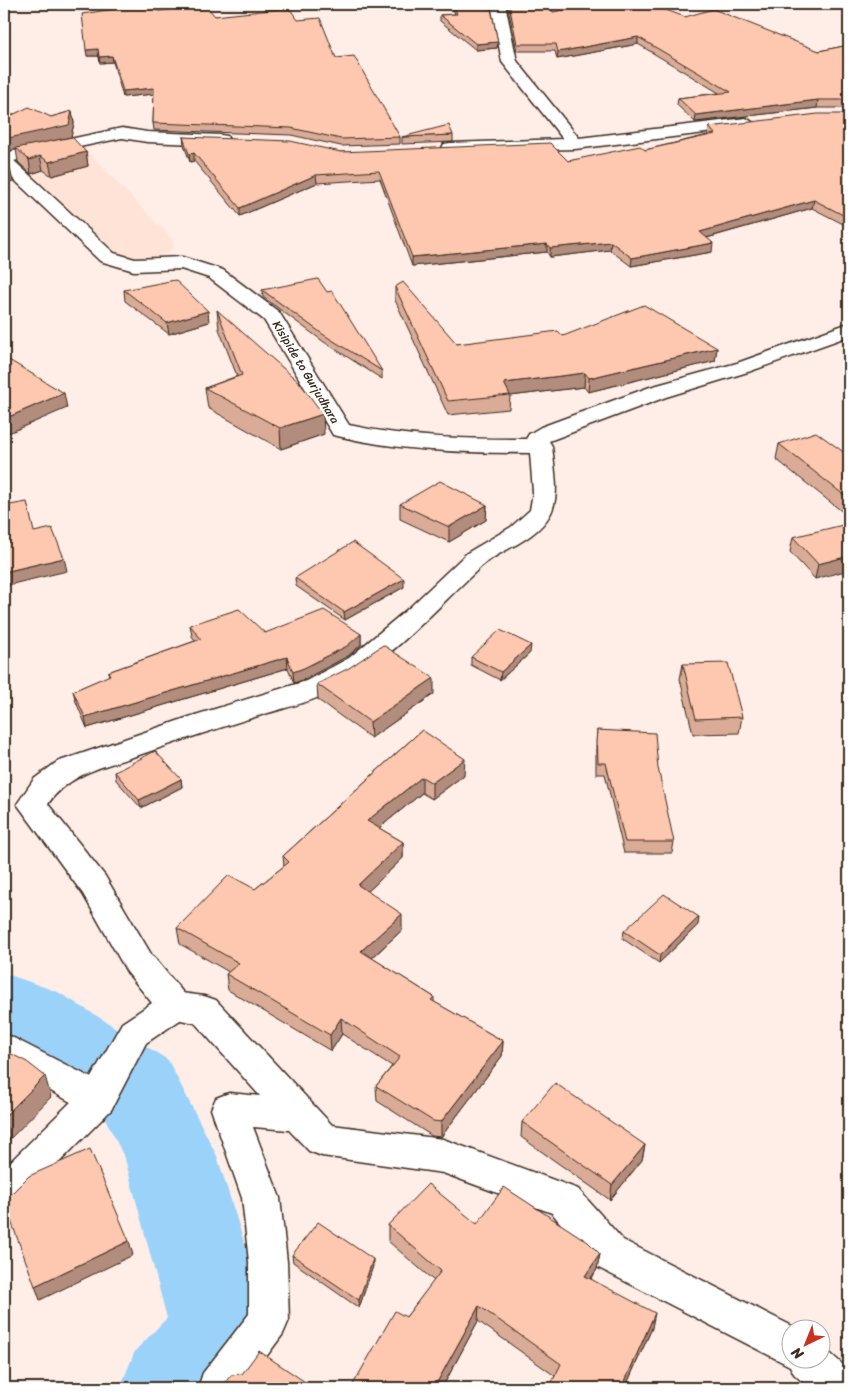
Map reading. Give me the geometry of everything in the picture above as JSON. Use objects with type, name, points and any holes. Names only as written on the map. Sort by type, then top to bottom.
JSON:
[{"type":"street","points":[[498,4],[510,62],[575,144]]},
{"type":"street","points":[[431,148],[575,144],[759,122]]},
{"type":"street","points":[[4,159],[122,133],[147,137],[234,140]]},
{"type":"street","name":"Kisipide to Gurjudhara","points":[[4,159],[107,257],[134,265],[182,263],[216,274],[272,316],[341,430],[384,438],[476,446],[541,446]]},
{"type":"street","points":[[174,1006],[139,963],[94,885],[32,804],[44,786],[67,769],[316,688],[359,664],[419,613],[476,558],[520,532],[541,512],[545,492],[541,446],[537,439],[549,432],[658,392],[744,367],[849,329]]},
{"type":"street","points":[[4,1193],[98,1098],[134,1033],[174,1006],[204,1010],[322,1140]]},
{"type":"street","points":[[4,1048],[98,1098]]},
{"type":"street","points":[[218,1388],[268,1320],[268,1262],[261,1198],[229,1109],[298,1115],[322,1140],[443,1156],[565,1201],[609,1253],[780,1341]]},
{"type":"street","points":[[819,1370],[839,1388]]},
{"type":"shaded area","points":[[81,145],[173,240],[174,247],[166,254],[134,261],[114,257],[10,159]]},
{"type":"building","points":[[453,4],[490,4],[498,42],[476,44],[440,15],[457,14]]},
{"type":"building","points":[[509,4],[547,4],[553,12],[584,6],[589,8],[604,4],[614,4],[627,9],[650,4],[685,17],[713,9],[819,51],[849,45],[849,100],[818,100],[696,115],[678,98],[731,92],[638,37],[558,52],[556,44],[517,44]]},
{"type":"building","points":[[139,5],[159,11],[205,5],[215,16],[289,8],[298,20],[320,18],[336,58],[354,56],[400,137],[341,139],[291,128],[153,123],[154,88],[123,91],[112,56],[99,57],[98,49],[86,50],[82,14]]},
{"type":"building","points":[[29,107],[51,117],[72,111],[69,125],[4,139],[4,119]]},
{"type":"building","points":[[818,114],[849,114],[849,218],[814,200],[700,232],[713,243],[632,258],[611,242],[550,248],[547,244],[412,257],[379,171],[316,175],[240,208],[194,153],[189,154],[183,137],[290,141],[341,152],[550,143],[568,161],[640,146],[645,150],[715,134],[709,127]]},
{"type":"building","points":[[449,125],[453,135],[402,137]]},
{"type":"building","points":[[72,137],[86,152],[49,162],[40,156],[29,160],[16,148]]},
{"type":"building","points":[[4,162],[10,169],[4,171]]},
{"type":"building","points":[[318,279],[327,292],[332,291],[382,371],[324,335],[262,290]]},
{"type":"building","points":[[175,280],[208,311],[167,323],[124,290]]},
{"type":"building","points":[[403,282],[457,344],[558,331],[563,336],[644,305],[717,348],[589,378],[585,373],[504,383],[510,395],[448,401],[395,287]]},
{"type":"building","points":[[217,310],[300,383],[323,414],[280,428],[205,388],[242,375]]},
{"type":"building","points":[[4,357],[64,393],[4,419]]},
{"type":"building","points":[[816,432],[849,456],[849,499],[779,444]]},
{"type":"building","points":[[440,481],[487,505],[449,527],[400,504]]},
{"type":"building","points":[[27,502],[34,532],[52,528],[64,558],[4,572],[4,506]]},
{"type":"building","points":[[843,525],[849,531],[849,556],[818,564],[793,537]]},
{"type":"building","points":[[353,542],[404,579],[344,612],[295,578]]},
{"type":"building","points":[[239,609],[265,633],[324,610],[361,634],[347,646],[293,672],[287,657],[85,717],[73,691],[110,675],[108,672],[201,639],[190,625]]},
{"type":"building","points":[[500,630],[531,645],[501,672],[471,657]]},
{"type":"building","points":[[383,645],[434,678],[370,722],[317,684],[349,668]]},
{"type":"building","points":[[728,663],[742,717],[696,719],[683,664]]},
{"type":"building","points":[[422,730],[465,759],[432,783],[422,777],[367,821],[403,842],[358,885],[402,914],[361,951],[434,997],[431,1000],[503,1041],[441,1122],[433,1121],[376,1086],[400,1057],[341,1018],[330,1035],[226,974],[239,963],[177,928],[229,875],[255,889],[289,862],[283,856]]},
{"type":"building","points":[[597,730],[655,733],[658,768],[674,842],[625,842],[606,763],[598,763]]},
{"type":"building","points":[[155,751],[181,779],[139,800],[115,772]]},
{"type":"building","points":[[664,894],[699,917],[660,955],[624,931]]},
{"type":"building","points":[[4,1050],[27,1062],[45,1076],[4,1117]]},
{"type":"building","points":[[555,1083],[645,1145],[612,1185],[522,1122]]},
{"type":"building","points":[[90,1149],[129,1241],[35,1286],[4,1202],[4,1196],[13,1192],[29,1176]]},
{"type":"building","points":[[428,1184],[477,1224],[504,1187],[588,1242],[600,1254],[585,1276],[655,1313],[622,1388],[562,1388],[550,1386],[561,1364],[479,1306],[434,1388],[351,1388],[395,1311],[406,1317],[441,1271],[388,1225]]},
{"type":"building","points":[[318,1222],[373,1259],[359,1300],[292,1255]]},
{"type":"building","points":[[259,1351],[314,1388],[221,1388],[231,1375],[242,1374]]},
{"type":"waterway","points":[[4,1009],[28,1017],[136,1088],[171,1156],[222,1334],[172,1388]]}]
